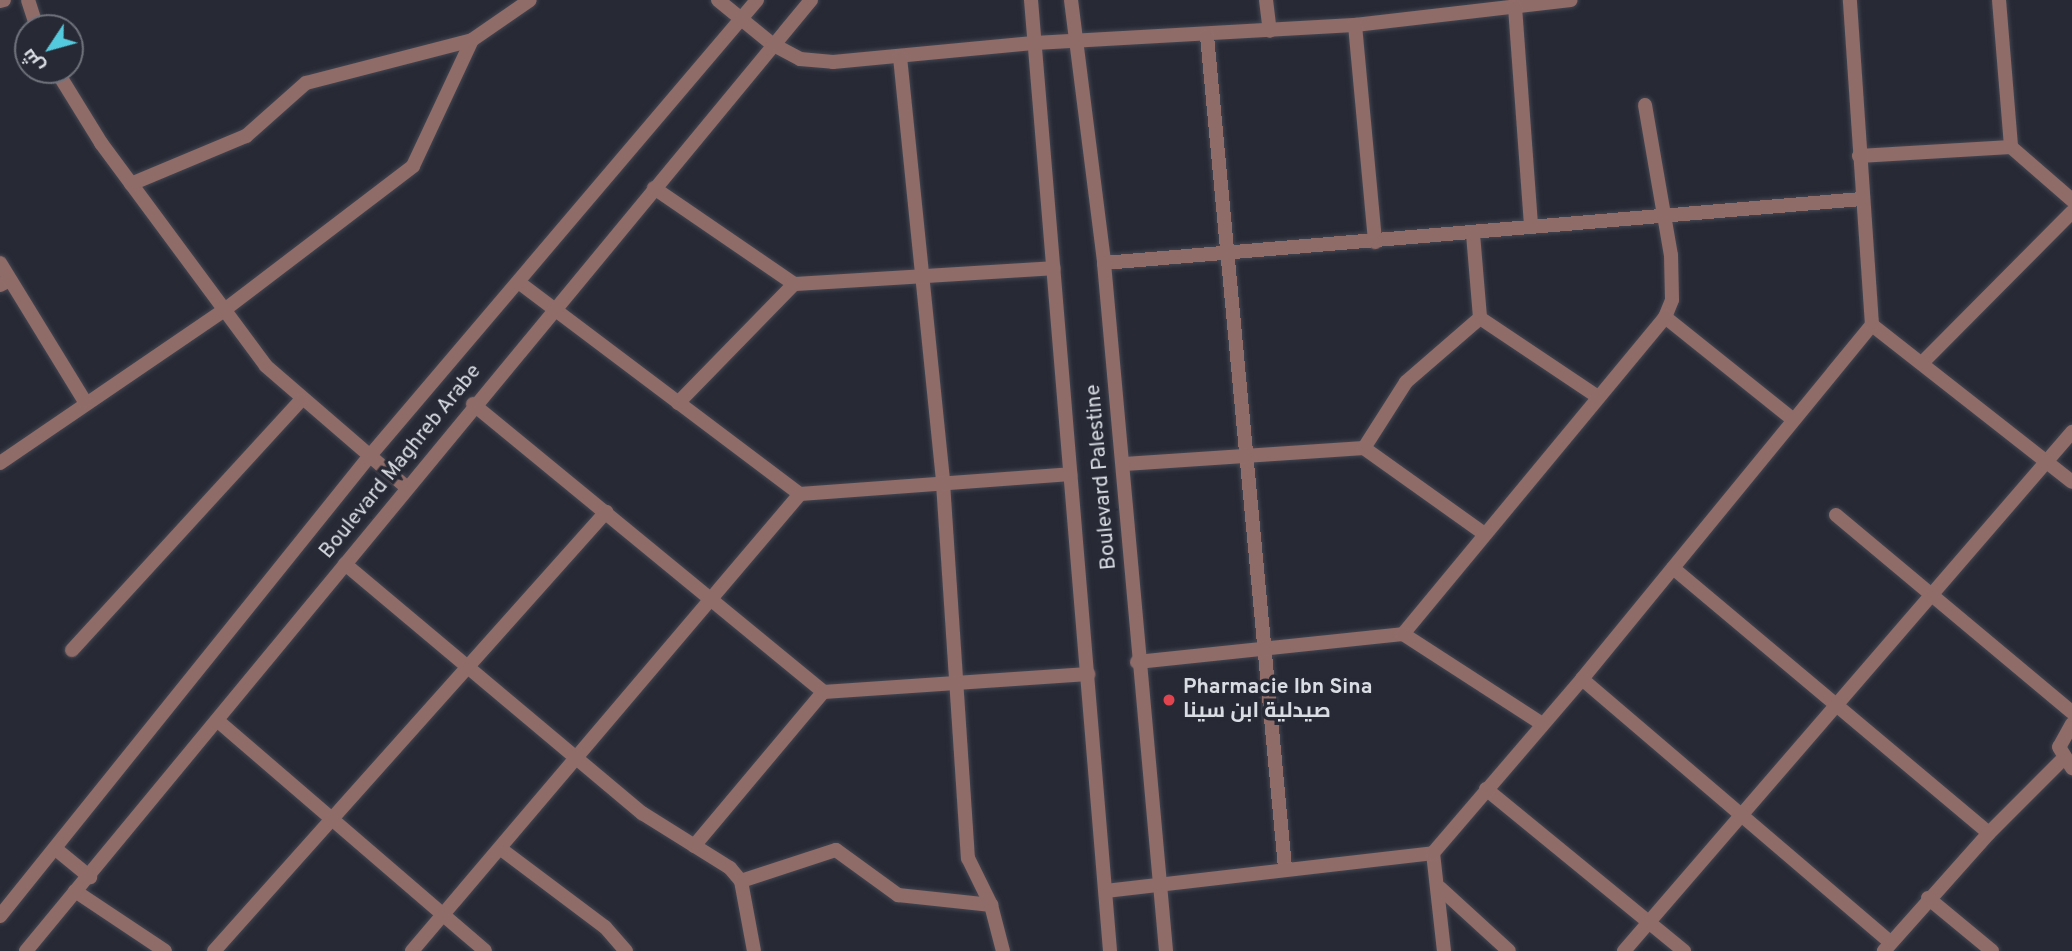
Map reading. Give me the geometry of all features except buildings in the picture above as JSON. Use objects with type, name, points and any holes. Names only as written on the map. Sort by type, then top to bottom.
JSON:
[{"type":"street","points":[[131,184],[223,149],[306,83],[329,73],[472,40],[530,0]]},
{"type":"street","points":[[718,0],[772,44],[817,61],[900,57],[1074,40],[1207,36],[1354,25],[1571,0]]},
{"type":"street","name":"Boulevard Maghreb Arabe","points":[[0,916],[57,850],[368,457],[522,284],[757,0]]},
{"type":"street","name":"Boulevard Maghreb Arabe","points":[[26,951],[218,721],[473,404],[811,0]]},
{"type":"street","name":"Boulevard Palestine","points":[[1031,0],[1110,951]]},
{"type":"street","name":"Boulevard Palestine","points":[[1071,0],[1104,263],[1124,464],[1137,662],[1162,886],[1166,951]]},
{"type":"street","points":[[1266,0],[1270,31]]},
{"type":"street","points":[[1106,891],[1162,886],[1285,868],[1433,853],[1582,679],[1791,418],[1872,326],[1850,0]]},
{"type":"street","points":[[1999,0],[2011,147],[2072,200]]},
{"type":"street","points":[[1515,7],[1531,225]]},
{"type":"street","points":[[1354,25],[1375,242]]},
{"type":"street","points":[[1207,36],[1231,255],[1285,868]]},
{"type":"street","points":[[0,463],[84,400],[223,311],[413,166],[472,40]]},
{"type":"street","points":[[900,57],[920,279],[943,483],[959,679],[968,858],[991,905],[1003,951]]},
{"type":"street","points":[[66,84],[131,184],[223,311],[300,401],[406,487]]},
{"type":"street","points":[[1403,634],[1483,533],[1665,317],[1673,283],[1645,105]]},
{"type":"street","points":[[1859,156],[2011,147]]},
{"type":"street","points":[[653,188],[794,284],[920,279],[1054,268]]},
{"type":"street","points":[[1104,263],[1231,255],[1473,234],[1531,225],[1862,199]]},
{"type":"street","points":[[1924,362],[2072,212]]},
{"type":"street","points":[[1473,234],[1480,318]]},
{"type":"street","points":[[0,263],[5,283],[84,400]]},
{"type":"street","points":[[522,284],[800,494],[1070,474]]},
{"type":"street","points":[[678,403],[794,284]]},
{"type":"street","points":[[1665,317],[1791,418]]},
{"type":"street","points":[[1480,318],[1598,397]]},
{"type":"street","points":[[1364,448],[1406,382],[1480,318]]},
{"type":"street","points":[[1872,326],[1924,362],[2072,482]]},
{"type":"street","points":[[72,650],[300,401]]},
{"type":"street","points":[[473,404],[712,596],[823,692]]},
{"type":"street","points":[[1624,951],[1928,592],[2072,432]]},
{"type":"street","points":[[1124,464],[1364,448],[1483,533]]},
{"type":"street","points":[[412,951],[800,494]]},
{"type":"street","points":[[214,951],[606,512]]},
{"type":"street","points":[[1836,515],[2072,712]]},
{"type":"street","points":[[345,564],[574,758],[741,881],[754,951]]},
{"type":"street","points":[[1673,568],[1989,832]]},
{"type":"street","points":[[1137,662],[1265,652],[1403,634],[1542,724]]},
{"type":"street","points":[[694,846],[823,692],[959,679],[1088,674]]},
{"type":"street","points":[[1582,679],[1743,810],[1888,947],[1928,898],[1989,832],[2067,763],[2059,747],[2072,724]]},
{"type":"street","points":[[218,721],[485,951]]},
{"type":"street","points":[[1486,789],[1684,951]]},
{"type":"street","points":[[501,849],[605,928],[626,951]]},
{"type":"street","points":[[57,850],[90,877]]},
{"type":"street","points":[[741,881],[836,850],[898,895],[991,905]]},
{"type":"street","points":[[1433,853],[1440,888],[1444,951]]},
{"type":"street","points":[[1440,888],[1508,951]]},
{"type":"street","points":[[75,891],[164,951]]},
{"type":"street","points":[[1928,898],[1992,951]]},
{"type":"place","name":"Pharmacie Ibn Sina صيدلية ابن سينا","points":[[1169,700]]}]
